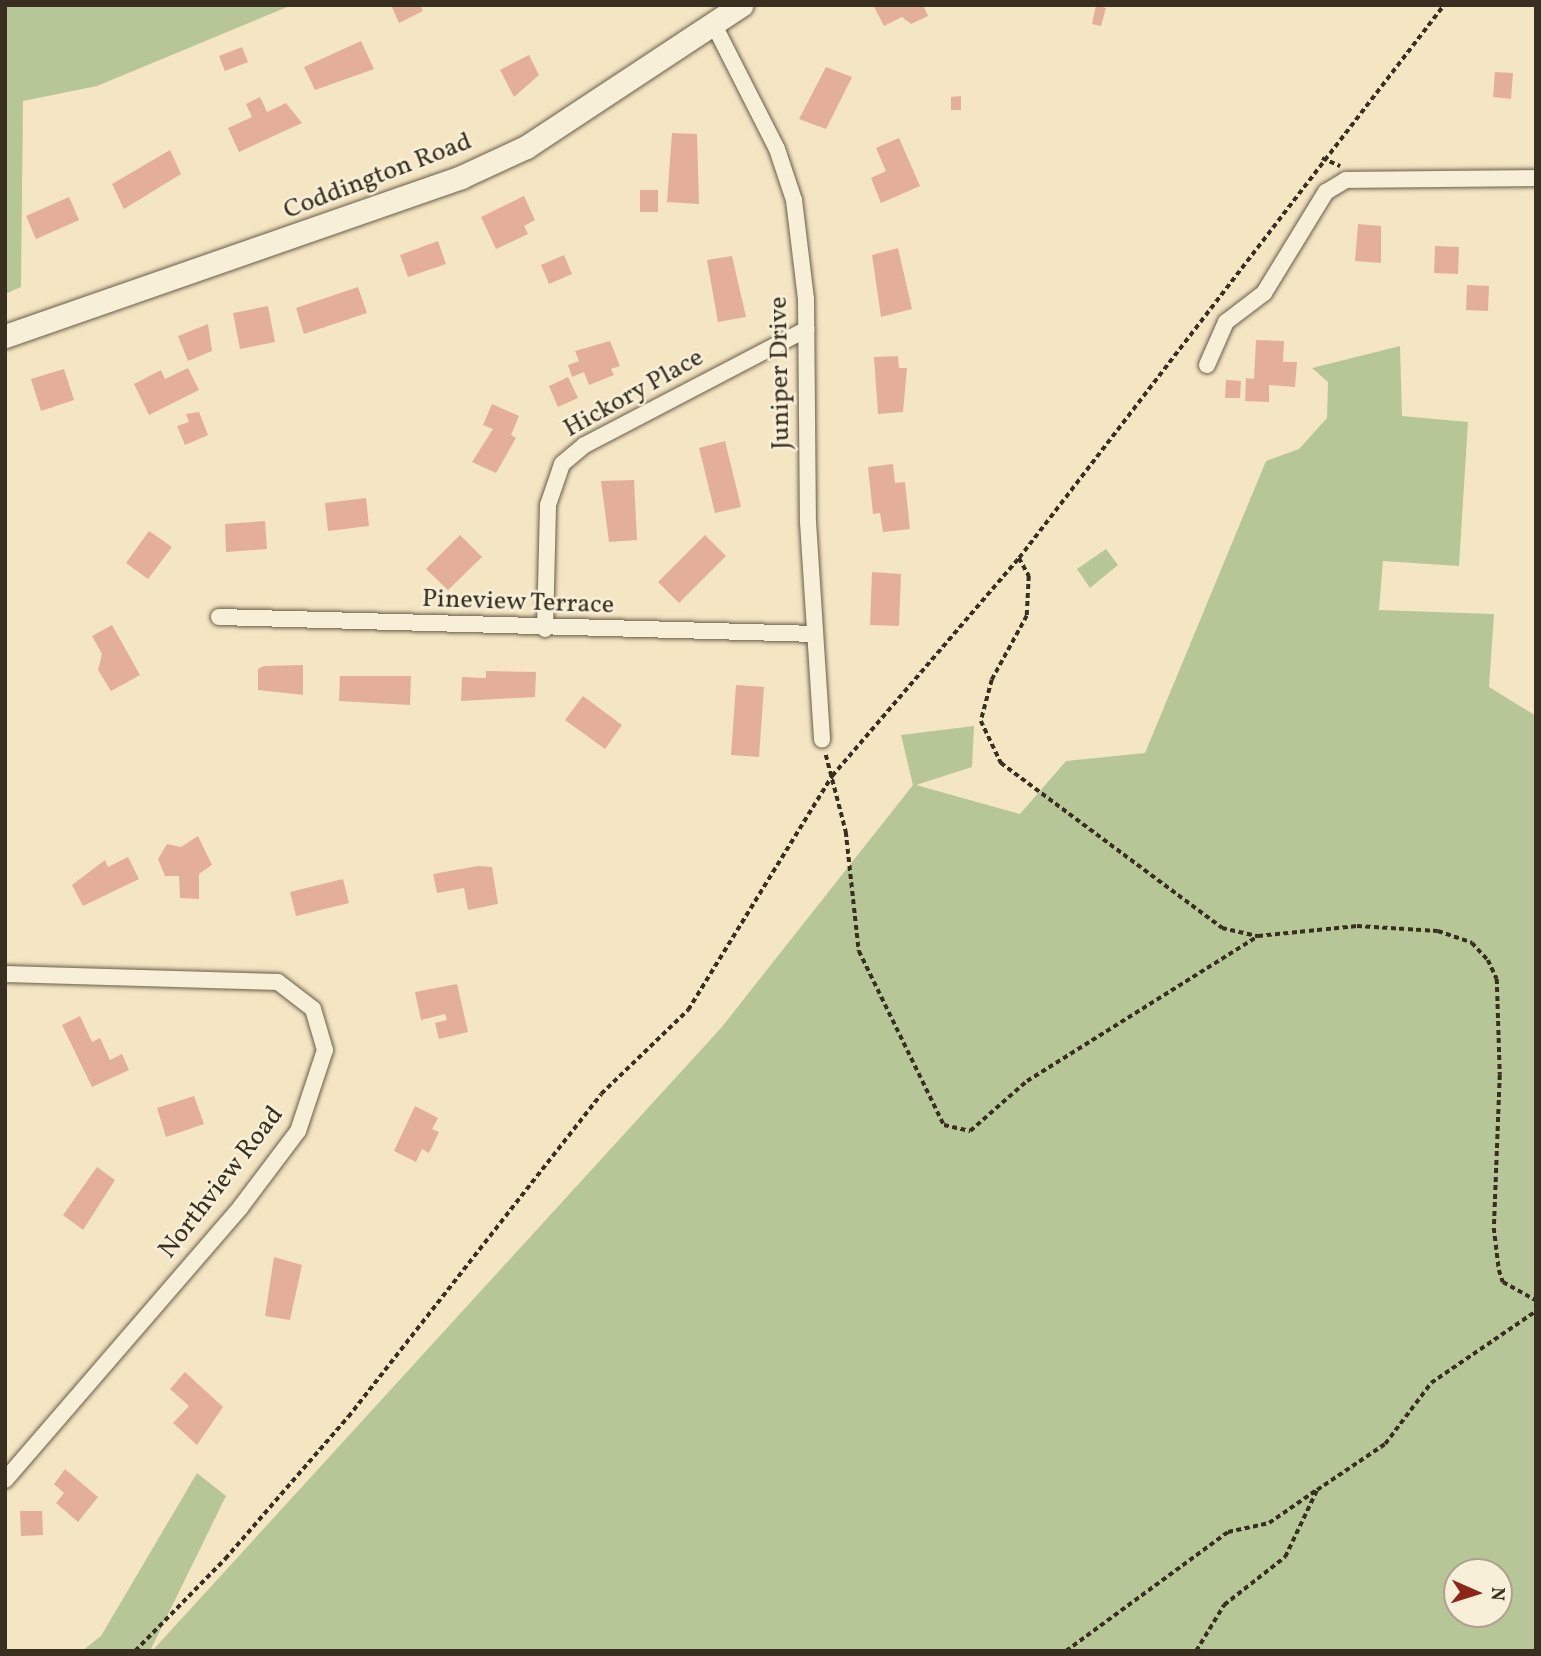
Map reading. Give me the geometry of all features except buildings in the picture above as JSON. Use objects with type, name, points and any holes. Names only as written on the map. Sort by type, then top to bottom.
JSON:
[{"type":"street","name":"Coddington Road","points":[[5,337],[461,177],[526,147],[741,5]]},
{"type":"street","name":"Juniper Drive","points":[[713,23],[788,176],[807,329],[815,634],[822,740]]},
{"type":"street","points":[[1207,365],[1226,322],[1264,293],[1326,192],[1346,180],[1536,178]]},
{"type":"street","name":"Hickory Place","points":[[545,629],[548,505],[562,464],[585,445],[807,329]]},
{"type":"street","name":"Pineview Terrace","points":[[219,617],[545,629],[815,634]]},
{"type":"street","name":"Northview Road","points":[[5,974],[278,982],[313,1009],[326,1050],[306,1114],[274,1162],[5,1480]]},
{"type":"path","points":[[135,1651],[225,1559],[348,1418],[601,1094],[688,1010],[832,776],[1019,558],[1444,5]]},
{"type":"path","points":[[1019,558],[1029,576],[1027,617],[992,680],[981,721],[1001,763],[1202,917],[1258,936],[1357,926],[1438,930],[1472,943],[1488,960],[1497,979],[1500,1075],[1494,1228],[1499,1270],[1503,1282],[1536,1300]]},
{"type":"path","points":[[822,740],[832,776],[859,951],[944,1125],[971,1131],[1027,1081],[1258,936]]},
{"type":"path","points":[[1066,1651],[1228,1532],[1269,1523],[1385,1444],[1431,1383],[1536,1311]]},
{"type":"path","points":[[1196,1651],[1224,1605],[1285,1557],[1317,1490]]},
{"type":"green space","points":[[5,5],[292,5],[97,86],[23,101],[21,287],[5,294]]},
{"type":"green space","points":[[1400,346],[1402,416],[1468,422],[1459,566],[1383,561],[1379,610],[1494,614],[1489,687],[1536,716],[1536,1651],[152,1651],[721,1028],[913,785],[901,735],[974,726],[972,767],[916,785],[1020,814],[1066,761],[1145,753],[1266,461],[1299,449],[1327,418],[1328,382],[1312,368]]},
{"type":"green space","points":[[1106,549],[1118,565],[1090,588],[1077,569]]},
{"type":"green space","points":[[197,1473],[226,1496],[150,1651],[82,1651],[101,1636]]}]
